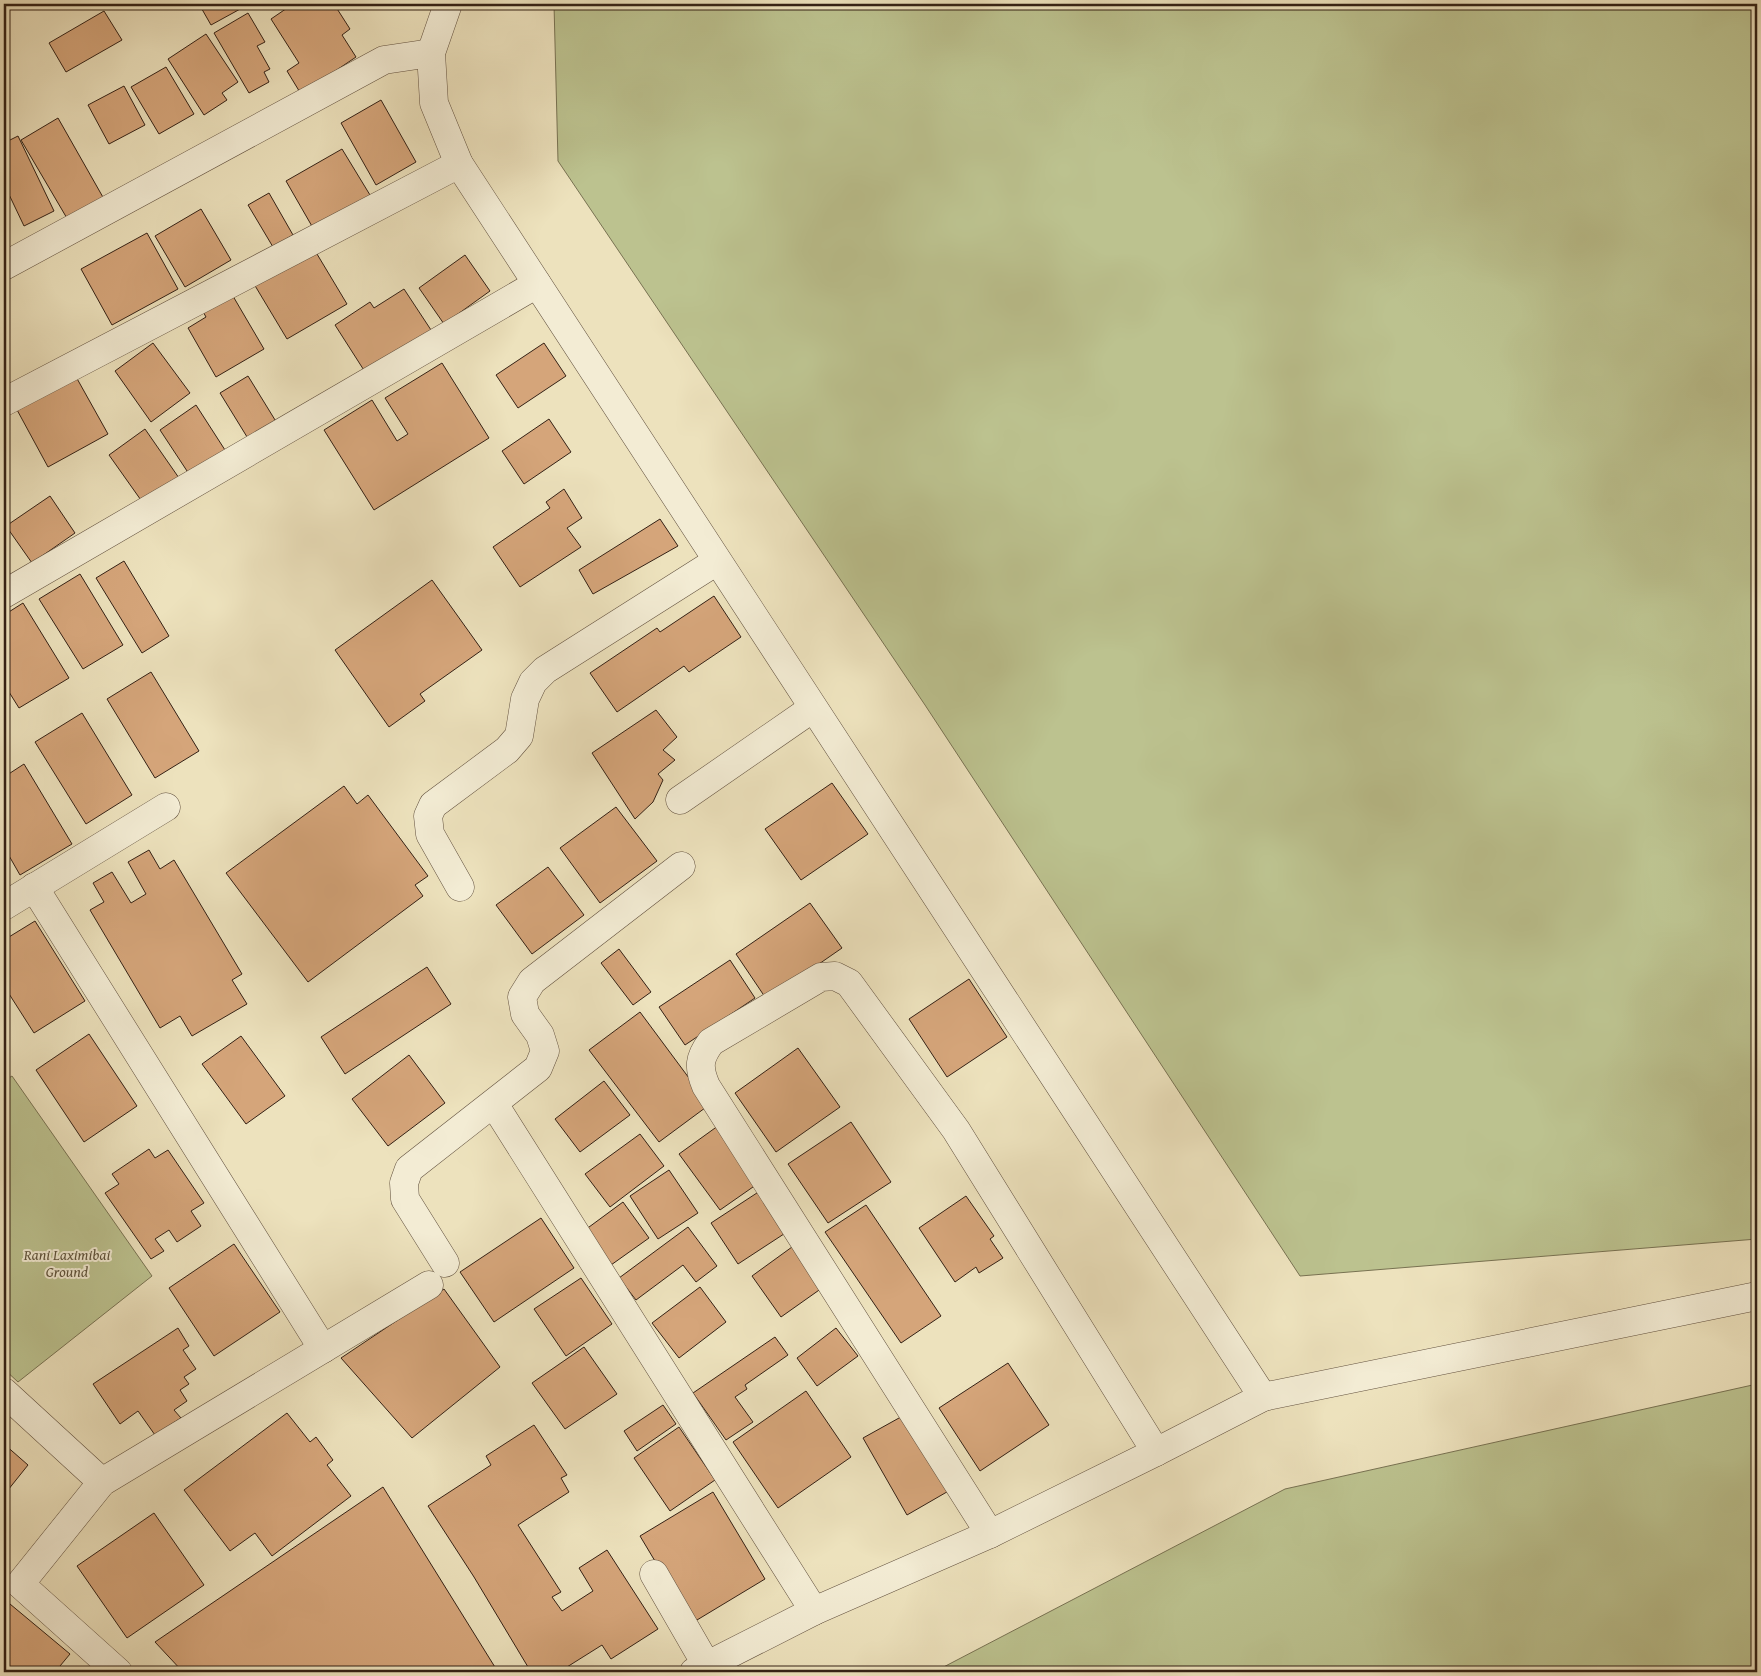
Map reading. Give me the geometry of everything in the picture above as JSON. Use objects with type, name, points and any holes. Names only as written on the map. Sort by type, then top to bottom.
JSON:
[{"type":"street","points":[[448,4],[430,53],[434,103],[459,164],[1263,1397]]},
{"type":"street","points":[[4,266],[384,60],[430,53]]},
{"type":"street","points":[[4,402],[459,164]]},
{"type":"street","points":[[4,594],[537,284]]},
{"type":"street","points":[[460,886],[430,834],[428,816],[433,805],[507,750],[518,736],[525,699],[533,682],[545,670],[718,561]]},
{"type":"street","points":[[680,800],[813,708]]},
{"type":"street","points":[[4,906],[166,807]]},
{"type":"street","points":[[445,1263],[405,1199],[404,1183],[409,1169],[538,1068],[545,1051],[540,1035],[525,1014],[522,997],[532,981],[681,866]]},
{"type":"street","points":[[34,887],[323,1349]]},
{"type":"street","points":[[990,1534],[711,1094],[700,1072],[702,1053],[711,1042],[821,977],[835,976],[849,983],[956,1130],[1156,1452]]},
{"type":"street","points":[[494,1104],[814,1611]]},
{"type":"street","points":[[118,1672],[20,1584],[102,1482],[429,1285]]},
{"type":"street","points":[[654,1574],[701,1669],[814,1611],[990,1534],[1263,1397],[1757,1296]]},
{"type":"street","points":[[4,1392],[102,1482]]},
{"type":"green space","points":[[554,4],[1757,4],[1757,1239],[1300,1276],[925,705],[558,161]]},
{"type":"green space","name":"Rani Laximibai Ground","points":[[12,1076],[152,1276],[18,1382],[4,1369],[4,1081]]},
{"type":"green space","points":[[1757,1384],[1757,1672],[934,1672],[1285,1489]]},
{"type":"building","points":[[199,4],[239,4],[242,8],[211,25]]},
{"type":"building","points":[[293,4],[334,4],[350,29],[342,35],[356,57],[301,94],[287,71],[299,63],[271,19]]},
{"type":"building","points":[[104,11],[122,40],[66,72],[49,43]]},
{"type":"building","points":[[248,13],[265,42],[257,46],[270,69],[264,72],[269,82],[249,93],[214,33]]},
{"type":"building","points":[[206,34],[238,82],[222,93],[227,100],[204,115],[168,59]]},
{"type":"building","points":[[166,67],[194,114],[159,134],[131,87]]},
{"type":"building","points":[[124,86],[145,125],[109,144],[88,105]]},
{"type":"building","points":[[381,100],[416,162],[376,185],[341,123]]},
{"type":"building","points":[[58,118],[104,199],[68,220],[21,140]]},
{"type":"building","points":[[18,136],[54,211],[24,226],[4,184],[4,143]]},
{"type":"building","points":[[342,149],[370,195],[313,228],[286,181]]},
{"type":"building","points":[[269,193],[293,235],[273,247],[248,205]]},
{"type":"building","points":[[201,209],[231,260],[185,287],[155,236]]},
{"type":"building","points":[[147,233],[178,289],[112,325],[81,269]]},
{"type":"building","points":[[314,249],[347,304],[287,339],[254,284]]},
{"type":"building","points":[[465,255],[490,291],[444,324],[419,288]]},
{"type":"building","points":[[404,289],[433,333],[367,375],[335,325],[370,302],[374,308]]},
{"type":"building","points":[[230,291],[264,349],[216,377],[188,328],[206,317],[201,308]]},
{"type":"building","points":[[153,343],[190,393],[151,422],[115,371]]},
{"type":"building","points":[[544,343],[566,376],[518,408],[496,375]]},
{"type":"building","points":[[442,363],[489,438],[374,510],[324,430],[372,400],[397,441],[408,434],[385,398]]},
{"type":"building","points":[[75,375],[108,434],[48,467],[16,408]]},
{"type":"building","points":[[248,376],[280,428],[252,445],[220,393]]},
{"type":"building","points":[[196,405],[225,450],[189,474],[160,430]]},
{"type":"building","points":[[549,419],[571,452],[524,484],[502,451]]},
{"type":"building","points":[[145,429],[179,478],[143,503],[109,455]]},
{"type":"building","points":[[564,489],[582,518],[567,528],[581,547],[520,587],[493,547],[550,508],[546,502]]},
{"type":"building","points":[[50,496],[75,533],[32,563],[6,526]]},
{"type":"building","points":[[660,519],[678,546],[593,594],[579,570]]},
{"type":"building","points":[[124,561],[169,636],[142,653],[96,578]]},
{"type":"building","points":[[80,574],[123,645],[83,669],[39,599]]},
{"type":"building","points":[[432,580],[482,650],[420,694],[425,701],[389,727],[335,650]]},
{"type":"building","points":[[714,596],[741,637],[689,672],[684,666],[617,712],[590,673],[657,628],[660,632]]},
{"type":"building","points":[[23,603],[69,678],[19,708],[4,684],[4,615]]},
{"type":"building","points":[[151,672],[199,751],[155,778],[107,699]]},
{"type":"building","points":[[656,710],[677,737],[663,750],[675,760],[658,774],[663,780],[653,802],[635,819],[592,753]]},
{"type":"building","points":[[82,713],[132,795],[86,824],[35,742]]},
{"type":"building","points":[[24,764],[72,844],[20,875],[4,847],[4,777]]},
{"type":"building","points":[[832,783],[868,834],[801,880],[765,829]]},
{"type":"building","points":[[344,786],[357,804],[368,795],[428,876],[415,885],[423,896],[308,982],[226,873]]},
{"type":"building","points":[[616,807],[657,861],[600,903],[560,848]]},
{"type":"building","points":[[149,850],[160,869],[174,860],[242,974],[232,980],[247,1004],[192,1036],[180,1016],[160,1028],[90,910],[104,902],[93,883],[112,872],[131,903],[146,894],[128,862]]},
{"type":"building","points":[[548,867],[584,915],[532,954],[496,905]]},
{"type":"building","points":[[810,903],[842,948],[767,1000],[736,954]]},
{"type":"building","points":[[35,921],[85,1001],[34,1033],[4,986],[4,940]]},
{"type":"building","points":[[619,949],[651,992],[633,1005],[601,963]]},
{"type":"building","points":[[730,960],[755,998],[685,1045],[659,1007]]},
{"type":"building","points":[[427,967],[451,1004],[345,1074],[321,1037]]},
{"type":"building","points":[[969,979],[1007,1037],[947,1077],[909,1019]]},
{"type":"building","points":[[640,1012],[709,1105],[659,1142],[589,1050]]},
{"type":"building","points":[[89,1034],[137,1106],[84,1142],[36,1070]]},
{"type":"building","points":[[241,1036],[285,1096],[246,1124],[202,1064]]},
{"type":"building","points":[[798,1048],[840,1107],[776,1152],[735,1093]]},
{"type":"building","points":[[409,1055],[445,1103],[388,1146],[352,1099]]},
{"type":"building","points":[[604,1081],[630,1115],[580,1152],[555,1119]]},
{"type":"building","points":[[851,1122],[891,1182],[828,1223],[788,1164]]},
{"type":"building","points":[[722,1123],[763,1180],[720,1210],[679,1154]]},
{"type":"building","points":[[640,1134],[664,1166],[610,1207],[585,1174]]},
{"type":"building","points":[[149,1149],[155,1158],[168,1150],[204,1203],[191,1211],[201,1226],[177,1242],[169,1230],[155,1239],[164,1251],[151,1259],[105,1193],[119,1184],[112,1174]]},
{"type":"building","points":[[669,1170],[698,1213],[658,1239],[630,1196]]},
{"type":"building","points":[[763,1189],[790,1230],[738,1264],[711,1223]]},
{"type":"building","points":[[966,1196],[994,1236],[990,1239],[1003,1258],[979,1273],[976,1267],[955,1282],[919,1228]]},
{"type":"building","points":[[623,1202],[649,1238],[611,1265],[585,1230]]},
{"type":"building","points":[[866,1205],[941,1316],[901,1343],[825,1232]]},
{"type":"building","points":[[541,1218],[574,1268],[494,1322],[460,1272]]},
{"type":"building","points":[[688,1227],[717,1266],[696,1282],[683,1265],[636,1300],[619,1278]]},
{"type":"building","points":[[234,1244],[280,1312],[214,1356],[169,1288]]},
{"type":"building","points":[[792,1247],[822,1288],[781,1317],[752,1276]]},
{"type":"building","points":[[581,1278],[612,1324],[566,1356],[534,1309]]},
{"type":"building","points":[[700,1287],[726,1322],[679,1358],[652,1323]]},
{"type":"building","points":[[444,1289],[500,1367],[412,1438],[341,1358]]},
{"type":"building","points":[[178,1328],[189,1346],[183,1350],[196,1369],[184,1377],[189,1384],[180,1390],[187,1401],[174,1410],[181,1418],[155,1435],[138,1411],[120,1424],[93,1384]]},
{"type":"building","points":[[836,1328],[858,1356],[817,1386],[797,1358]]},
{"type":"building","points":[[775,1337],[788,1355],[745,1385],[747,1389],[735,1397],[753,1422],[726,1440],[693,1393]]},
{"type":"building","points":[[584,1347],[617,1394],[565,1429],[532,1383]]},
{"type":"building","points":[[1008,1363],[1049,1425],[980,1471],[939,1408]]},
{"type":"building","points":[[806,1391],[851,1457],[778,1508],[733,1442]]},
{"type":"building","points":[[663,1405],[676,1424],[637,1451],[624,1431]]},
{"type":"building","points":[[287,1413],[310,1442],[316,1437],[333,1460],[327,1465],[351,1496],[272,1556],[255,1533],[230,1551],[184,1490]]},
{"type":"building","points":[[908,1413],[952,1489],[907,1515],[863,1438]]},
{"type":"building","points":[[534,1425],[567,1475],[561,1478],[569,1492],[518,1525],[561,1592],[552,1597],[562,1611],[593,1591],[579,1568],[607,1550],[658,1629],[611,1659],[602,1645],[559,1672],[531,1672],[474,1577],[428,1506],[491,1465],[486,1456]]},
{"type":"building","points":[[679,1427],[715,1480],[670,1511],[634,1458]]},
{"type":"building","points":[[4,1444],[28,1465],[4,1495]]},
{"type":"building","points":[[383,1487],[498,1672],[183,1672],[155,1642]]},
{"type":"building","points":[[713,1492],[765,1579],[692,1623],[640,1536]]},
{"type":"building","points":[[154,1513],[204,1585],[127,1638],[77,1566]]},
{"type":"building","points":[[4,1599],[70,1654],[55,1672],[4,1672]]}]
